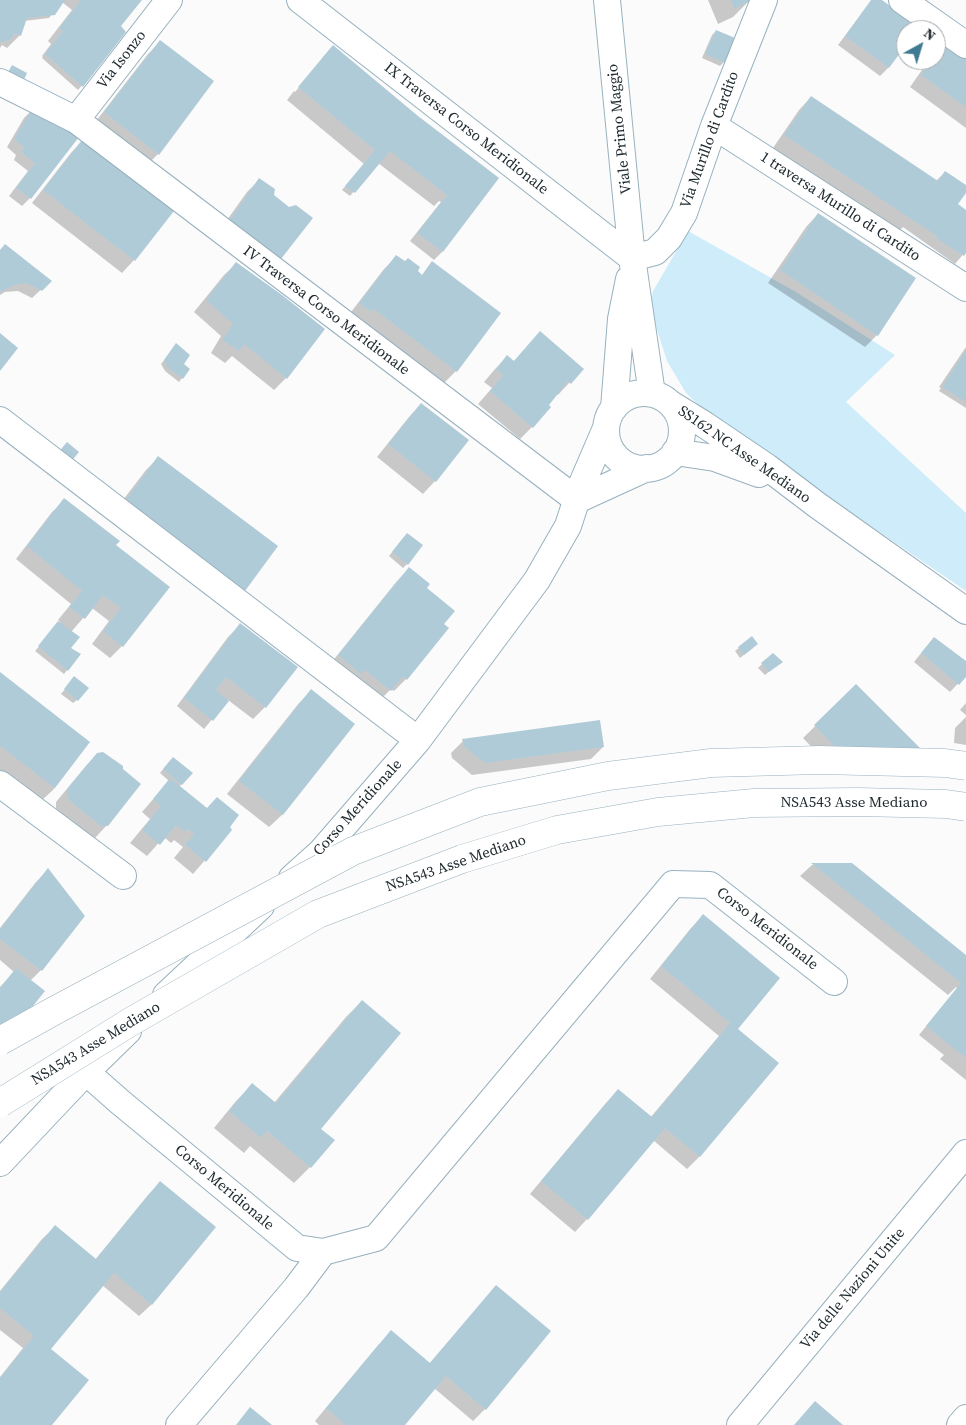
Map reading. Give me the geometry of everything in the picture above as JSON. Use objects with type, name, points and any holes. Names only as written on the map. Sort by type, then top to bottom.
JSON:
[{"type":"highway","points":[[0,1041],[353,851],[480,802],[608,776],[711,763],[818,760],[945,763],[966,766]]},
{"type":"highway","name":"NSA543 Asse Mediano","points":[[0,1103],[132,1021],[318,914],[462,859],[557,830],[658,812],[754,803],[858,802],[946,804],[966,807]]},
{"type":"street","name":"Via Isonzo","points":[[76,120],[169,0]]},
{"type":"street","name":"IX Traversa Corso Meridionale","points":[[300,0],[632,258]]},
{"type":"street","name":"Viale Primo Maggio","points":[[607,0],[632,258],[661,399]]},
{"type":"street","name":"Via Murillo di Cardito","points":[[632,258],[655,252],[669,238],[684,213],[714,126],[764,0]]},
{"type":"street","points":[[902,0],[966,45]]},
{"type":"street","name":"IV Traversa Corso Meridionale","points":[[0,82],[76,120],[577,500]]},
{"type":"street","name":"1 traversa Murillo di Cardito","points":[[714,126],[966,288]]},
{"type":"street","name":"Viale Primo Maggio","points":[[610,418],[621,319],[632,258]]},
{"type":"street","points":[[577,500],[647,468],[666,462],[675,452],[681,440],[682,427],[678,415],[661,399],[641,393],[621,400],[610,418],[607,441],[613,453],[622,462],[634,467],[647,468]]},
{"type":"street","name":"SS162 NC Asse Mediano","points":[[661,399],[705,425],[767,467],[966,611]]},
{"type":"street","name":"Corso Meridionale","points":[[0,1163],[86,1072],[211,952],[321,852],[418,740],[537,580],[568,526],[581,486],[610,418]]},
{"type":"street","points":[[0,420],[418,740]]},
{"type":"street","name":"SS162 NC Asse Mediano","points":[[675,452],[715,458],[751,470],[817,505]]},
{"type":"street","points":[[0,784],[123,876]]},
{"type":"street","name":"Corso Meridionale","points":[[86,1072],[296,1248],[323,1252],[376,1238],[673,884],[710,885],[834,982]]},
{"type":"street","name":"Via delle Nazioni Unite","points":[[740,1425],[966,1153]]},
{"type":"street","points":[[179,1425],[296,1288],[323,1252]]},
{"type":"street","points":[[960,1425],[966,1418]]},
{"type":"shaded area","points":[[688,231],[796,292],[895,355],[846,402],[966,513],[966,591],[712,418],[686,393],[667,361],[650,308],[653,291]]},
{"type":"building","points":[[0,0],[65,0],[55,15],[27,18],[21,36],[15,33],[10,40],[0,42]]},
{"type":"building","points":[[81,0],[142,0],[121,26],[126,32],[83,87],[45,54],[63,31],[59,28]]},
{"type":"building","points":[[731,0],[752,0],[734,9]]},
{"type":"building","points":[[871,0],[882,0],[909,20],[896,20],[896,59],[889,68],[845,36]]},
{"type":"building","points":[[716,30],[735,38],[725,63],[705,54]]},
{"type":"building","points":[[949,35],[966,47],[966,107],[921,75],[924,70],[946,70],[946,39]]},
{"type":"building","points":[[160,40],[214,81],[159,155],[104,112]]},
{"type":"building","points":[[333,45],[418,116],[499,178],[443,252],[417,233],[447,195],[390,151],[355,193],[345,186],[375,150],[298,87]]},
{"type":"building","points":[[12,65],[27,73],[23,82],[7,74]]},
{"type":"building","points":[[811,96],[938,181],[945,171],[966,185],[966,193],[958,204],[966,210],[966,253],[964,256],[936,238],[937,236],[784,135]]},
{"type":"building","points":[[38,108],[79,137],[31,199],[16,188],[35,163],[21,152],[24,147],[14,139],[32,109]]},
{"type":"building","points":[[82,140],[174,211],[135,261],[43,190]]},
{"type":"building","points":[[259,178],[275,189],[274,195],[289,207],[296,205],[313,218],[281,259],[229,221]]},
{"type":"building","points":[[818,213],[916,278],[878,336],[780,270]]},
{"type":"building","points":[[5,244],[52,281],[42,291],[27,283],[15,285],[0,292],[0,250]]},
{"type":"building","points":[[396,255],[405,261],[408,258],[420,267],[418,271],[422,275],[432,261],[501,313],[457,372],[374,309],[371,312],[359,303]]},
{"type":"building","points":[[236,262],[325,329],[287,379],[244,344],[239,351],[222,340],[233,324],[206,300]]},
{"type":"building","points":[[540,331],[584,369],[571,384],[568,381],[549,405],[551,407],[533,428],[490,391],[503,375],[496,369],[507,355],[514,361]]},
{"type":"building","points":[[0,333],[18,348],[0,371]]},
{"type":"building","points":[[176,343],[190,355],[184,364],[190,369],[183,379],[168,368],[164,360]]},
{"type":"building","points":[[966,350],[966,402],[942,387]]},
{"type":"building","points":[[421,403],[469,440],[436,482],[388,444]]},
{"type":"building","points":[[67,442],[79,452],[69,464],[57,454]]},
{"type":"building","points":[[158,456],[278,546],[245,591],[125,501]]},
{"type":"building","points":[[64,498],[120,541],[116,545],[170,587],[123,647],[103,631],[121,608],[103,595],[85,619],[69,607],[82,591],[27,546]]},
{"type":"building","points":[[407,533],[423,545],[408,565],[392,552]]},
{"type":"building","points":[[409,567],[430,584],[427,588],[455,611],[444,624],[449,628],[407,680],[403,676],[391,691],[365,670],[361,674],[338,655]]},
{"type":"building","points":[[58,621],[80,637],[71,648],[81,654],[68,671],[38,646]]},
{"type":"building","points":[[240,623],[298,667],[266,708],[226,677],[216,690],[229,701],[213,721],[184,698]]},
{"type":"building","points":[[752,636],[758,644],[744,655],[738,647]]},
{"type":"building","points":[[934,637],[966,661],[966,677],[959,685],[921,653]]},
{"type":"building","points":[[773,653],[783,662],[769,672],[761,663]]},
{"type":"building","points":[[0,672],[90,742],[55,788],[0,746]]},
{"type":"building","points":[[74,676],[89,688],[78,701],[64,689]]},
{"type":"building","points":[[856,684],[923,751],[838,750],[814,725]]},
{"type":"building","points":[[311,689],[355,724],[283,815],[239,781]]},
{"type":"building","points":[[600,720],[604,747],[485,763],[464,746],[462,739]]},
{"type":"building","points":[[103,752],[123,766],[123,769],[141,784],[108,826],[101,826],[69,800],[67,794],[68,788],[97,753]]},
{"type":"building","points":[[173,757],[193,773],[182,785],[163,769]]},
{"type":"building","points":[[170,778],[207,808],[217,797],[239,815],[230,827],[232,830],[206,862],[185,845],[194,834],[187,829],[185,832],[176,825],[160,845],[142,830],[161,806],[153,799]]},
{"type":"building","points":[[811,863],[852,863],[966,955],[966,1058],[926,1026],[961,983]]},
{"type":"building","points":[[48,868],[85,916],[42,971],[0,939],[0,929]]},
{"type":"building","points":[[703,914],[780,978],[738,1029],[779,1063],[700,1157],[665,1128],[588,1220],[541,1181],[618,1089],[652,1117],[730,1023],[661,966]]},
{"type":"building","points":[[16,968],[45,991],[21,1021],[0,1034],[0,988]]},
{"type":"building","points":[[362,1000],[401,1033],[321,1129],[335,1140],[311,1168],[267,1131],[261,1138],[229,1111],[252,1083],[276,1103]]},
{"type":"building","points":[[160,1181],[216,1227],[152,1305],[114,1273],[51,1349],[89,1380],[52,1425],[0,1425],[0,1378],[34,1336],[0,1308],[0,1292],[55,1225],[96,1259]]},
{"type":"building","points":[[496,1285],[551,1331],[486,1410],[446,1376],[405,1425],[346,1425],[326,1408],[391,1330],[430,1363]]},
{"type":"building","points":[[815,1401],[843,1425],[794,1425]]},
{"type":"building","points":[[250,1407],[272,1425],[236,1425]]}]
